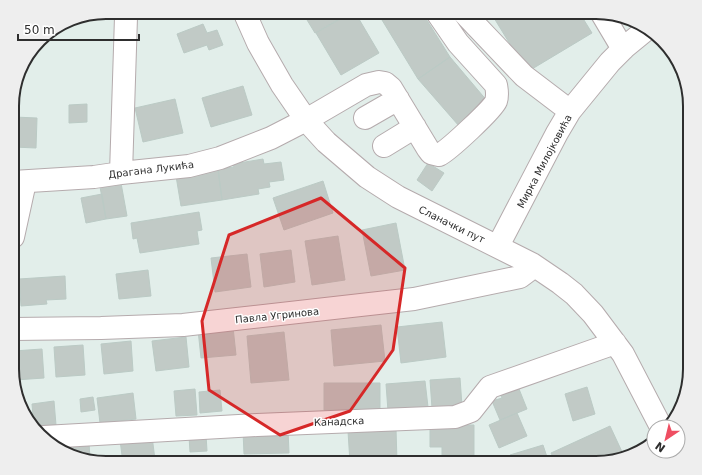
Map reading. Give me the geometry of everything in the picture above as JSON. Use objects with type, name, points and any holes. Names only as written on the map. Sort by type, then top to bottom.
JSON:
[{"type":"street","points":[[121,173],[126,19]]},
{"type":"street","name":"Сланачки пут","points":[[247,19],[258,44],[295,106],[326,142],[347,162],[383,188],[418,208],[532,264],[560,282],[593,314],[615,343],[629,365],[657,419]]},
{"type":"street","name":"Драгана Лукића","points":[[19,182],[94,177],[189,166],[220,158],[271,138],[372,83],[385,83],[391,88],[428,149],[435,155],[440,155],[451,147],[492,107],[497,98],[498,91],[496,85],[458,43],[441,19]]},
{"type":"street","points":[[469,19],[524,76],[570,111]]},
{"type":"street","points":[[605,20],[622,49]]},
{"type":"street","name":"Мирка Милојковића","points":[[498,246],[570,111],[594,80],[622,49],[642,33]]},
{"type":"street","points":[[365,118],[398,98]]},
{"type":"street","points":[[384,146],[415,127]]},
{"type":"street","name":"Павла Угринова","points":[[19,329],[183,325],[414,299],[520,277],[532,264]]},
{"type":"street","name":"Канадска","points":[[52,437],[257,425],[455,417],[471,411],[490,387],[615,343]]},
{"type":"highlighted area","points":[[321,198],[405,268],[393,350],[350,411],[280,435],[209,390],[202,321],[229,235]]},
{"type":"building","points":[[306,19],[339,19],[315,33]]},
{"type":"building","points":[[340,19],[359,19],[379,53],[341,75],[316,33]]},
{"type":"building","points":[[426,19],[450,57],[418,79],[382,20]]},
{"type":"building","points":[[495,19],[583,19],[592,33],[527,72]]},
{"type":"building","points":[[203,24],[207,33],[217,30],[223,45],[209,50],[207,45],[184,53],[177,34]]},
{"type":"building","points":[[450,57],[488,102],[459,126],[418,79]]},
{"type":"building","points":[[243,86],[252,115],[211,127],[202,98]]},
{"type":"building","points":[[175,99],[183,133],[143,142],[135,108]]},
{"type":"building","points":[[87,104],[87,122],[69,123],[69,105]]},
{"type":"building","points":[[19,117],[37,118],[36,148],[19,147]]},
{"type":"building","points":[[263,159],[264,164],[281,162],[284,180],[269,182],[270,187],[258,189],[259,194],[222,200],[218,169],[234,167],[233,164]]},
{"type":"building","points":[[428,163],[444,173],[432,191],[417,180]]},
{"type":"building","points":[[218,169],[222,200],[181,206],[176,176]]},
{"type":"building","points":[[323,181],[333,213],[284,230],[273,198]]},
{"type":"building","points":[[121,183],[127,216],[106,219],[100,187]]},
{"type":"building","points":[[102,194],[106,219],[86,223],[81,198]]},
{"type":"building","points":[[199,212],[202,230],[197,231],[199,244],[140,253],[137,238],[133,239],[131,223]]},
{"type":"building","points":[[396,223],[405,270],[371,276],[362,230]]},
{"type":"building","points":[[338,236],[345,280],[312,285],[305,241]]},
{"type":"building","points":[[291,250],[295,282],[264,287],[260,254]]},
{"type":"building","points":[[247,254],[251,287],[215,292],[211,258]]},
{"type":"building","points":[[148,270],[151,296],[119,299],[116,274]]},
{"type":"building","points":[[65,276],[66,299],[46,300],[47,304],[21,306],[19,279]]},
{"type":"building","points":[[442,322],[446,357],[401,363],[397,327]]},
{"type":"building","points":[[381,325],[385,361],[334,366],[331,330]]},
{"type":"building","points":[[233,327],[236,355],[201,358],[198,330]]},
{"type":"building","points":[[284,332],[289,380],[251,383],[247,336]]},
{"type":"building","points":[[186,337],[189,367],[156,371],[152,341]]},
{"type":"building","points":[[131,341],[133,371],[104,374],[101,344]]},
{"type":"building","points":[[83,345],[85,375],[56,377],[54,347]]},
{"type":"building","points":[[42,349],[44,378],[20,380],[19,351]]},
{"type":"building","points":[[460,378],[462,406],[432,408],[430,380]]},
{"type":"building","points":[[425,381],[428,407],[388,411],[386,384]]},
{"type":"building","points":[[324,383],[380,383],[380,410],[324,410]]},
{"type":"building","points":[[517,384],[527,409],[500,420],[492,401],[502,398],[499,391]]},
{"type":"building","points":[[587,387],[595,414],[573,421],[565,394]]},
{"type":"building","points":[[195,389],[197,415],[176,416],[174,391]]},
{"type":"building","points":[[220,390],[222,411],[200,413],[199,392]]},
{"type":"building","points":[[133,393],[136,419],[100,423],[97,398]]},
{"type":"building","points":[[93,397],[95,410],[81,412],[80,399]]},
{"type":"building","points":[[54,401],[56,425],[41,426],[33,415],[32,404]]},
{"type":"building","points":[[517,413],[527,436],[499,448],[489,425]]},
{"type":"building","points":[[430,425],[474,425],[474,455],[442,455],[442,447],[430,447]]},
{"type":"building","points":[[610,426],[622,452],[601,456],[552,456],[551,453]]},
{"type":"building","points":[[396,429],[397,456],[350,456],[348,431]]},
{"type":"building","points":[[288,430],[289,453],[244,454],[243,431]]},
{"type":"building","points":[[206,435],[207,451],[190,452],[189,436]]},
{"type":"building","points":[[152,436],[154,456],[122,456],[120,440]]},
{"type":"building","points":[[89,442],[90,454],[78,451],[63,444]]},
{"type":"building","points":[[543,445],[547,456],[510,456]]}]
